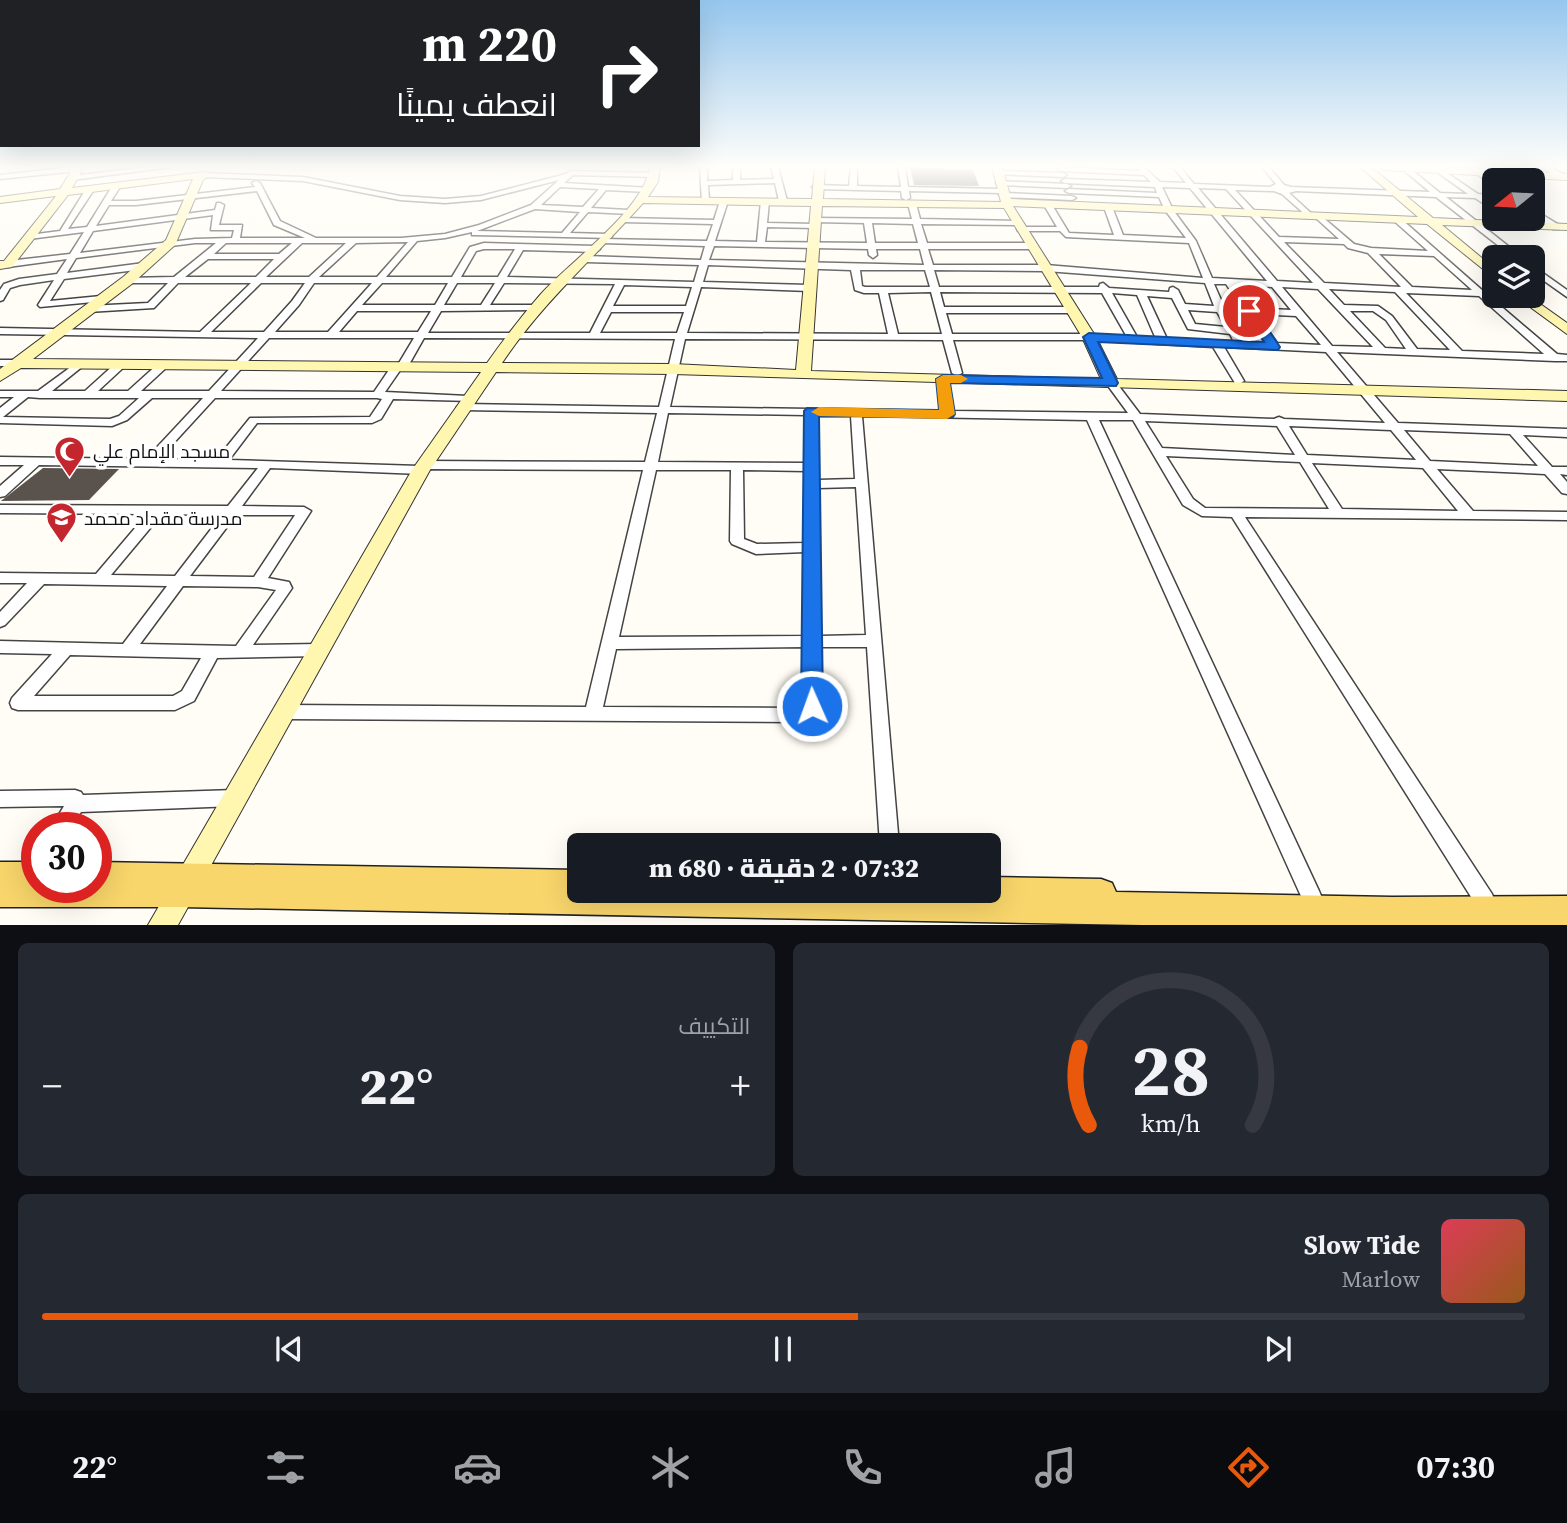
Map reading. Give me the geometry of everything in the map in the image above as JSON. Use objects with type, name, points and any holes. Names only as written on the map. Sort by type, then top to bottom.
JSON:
[{"type":"main road","points":[[112,878],[185,885],[567,885]]},
{"type":"main road","points":[[19,879],[1392,913],[1567,912]]},
{"type":"main road","points":[[1001,893],[1567,900]]},
{"type":"street","points":[[4,264],[50,210]]},
{"type":"street","points":[[62,233],[77,210]]},
{"type":"street","points":[[102,210],[43,305],[102,299]]},
{"type":"street","points":[[29,237],[62,233],[123,217],[128,210]]},
{"type":"street","points":[[0,376],[128,280],[171,242],[186,210]]},
{"type":"street","points":[[270,210],[277,223],[318,240]]},
{"type":"street","points":[[464,233],[525,210]]},
{"type":"street","points":[[564,234],[583,210]]},
{"type":"street","points":[[162,925],[423,468],[490,367],[535,308],[598,246],[628,210]]},
{"type":"street","points":[[658,210],[668,221],[717,222]]},
{"type":"street","points":[[593,714],[681,335],[721,210]]},
{"type":"street","points":[[761,245],[764,210]]},
{"type":"street","points":[[803,373],[816,210]]},
{"type":"street","points":[[912,210],[930,267],[947,337],[950,376],[947,414]]},
{"type":"street","points":[[1012,210],[1019,226],[1089,337],[1110,380],[1160,452],[1188,502],[1202,512],[1567,516]]},
{"type":"street","points":[[1051,210],[1066,235],[1192,241]]},
{"type":"street","points":[[1109,210],[1119,236]]},
{"type":"street","points":[[1169,210],[1192,241],[1218,305],[1242,346]]},
{"type":"street","points":[[1173,210],[1482,223]]},
{"type":"street","points":[[1249,210],[1279,239],[1382,351]]},
{"type":"street","points":[[1307,210],[1357,250],[1433,254]]},
{"type":"street","points":[[1418,210],[1482,264]]},
{"type":"street","points":[[1456,210],[1502,245]]},
{"type":"street","points":[[88,309],[149,307],[205,256],[230,241],[239,227],[214,228],[219,212],[93,225]]},
{"type":"street","points":[[1211,212],[1300,313],[1469,515]]},
{"type":"street","points":[[1545,218],[1561,227]]},
{"type":"street","points":[[1397,220],[1555,358]]},
{"type":"street","points":[[660,242],[668,221]]},
{"type":"street","points":[[868,221],[874,267]]},
{"type":"street","points":[[763,225],[916,221],[1062,229]]},
{"type":"street","points":[[961,222],[969,245]]},
{"type":"street","points":[[4,264],[171,242],[414,240],[464,233],[564,234],[598,246],[705,262],[855,267],[1046,268],[1093,274],[1210,281],[1482,293]]},
{"type":"street","points":[[254,420],[372,420],[377,417],[383,396],[400,366],[483,233]]},
{"type":"street","points":[[484,308],[502,280],[522,234]]},
{"type":"street","points":[[1279,239],[1346,242]]},
{"type":"street","points":[[149,463],[296,303],[311,280],[354,240]]},
{"type":"street","points":[[331,335],[377,279],[414,240]]},
{"type":"street","points":[[202,335],[239,303],[257,279],[299,241]]},
{"type":"street","points":[[473,248],[660,242],[872,247],[1032,246]]},
{"type":"street","points":[[1371,251],[1409,290]]},
{"type":"street","points":[[205,256],[280,257]]},
{"type":"street","points":[[777,288],[781,265]]},
{"type":"street","points":[[0,298],[11,284],[144,266]]},
{"type":"street","points":[[855,267],[858,288],[1108,290],[1175,295]]},
{"type":"street","points":[[1093,274],[1108,290],[1134,340]]},
{"type":"street","points":[[1545,277],[1567,294]]},
{"type":"street","points":[[1169,278],[1197,343]]},
{"type":"street","points":[[128,280],[563,280],[809,288]]},
{"type":"street","points":[[594,335],[621,282]]},
{"type":"street","points":[[1229,282],[1273,347]]},
{"type":"street","points":[[883,289],[894,337]]},
{"type":"street","points":[[1397,289],[1459,354]]},
{"type":"street","points":[[1141,293],[1163,341]]},
{"type":"street","points":[[1181,307],[1242,302]]},
{"type":"street","points":[[354,308],[535,308]]},
{"type":"street","points":[[1341,308],[1374,308],[1389,318],[1414,352]]},
{"type":"street","points":[[1537,308],[1567,330]]},
{"type":"street","points":[[607,309],[689,309]]},
{"type":"street","points":[[939,310],[1073,310]]},
{"type":"street","points":[[1249,311],[1300,313]]},
{"type":"street","points":[[1192,328],[1233,331]]},
{"type":"street","points":[[0,331],[202,335],[1089,337],[1217,345],[1567,358]]},
{"type":"street","points":[[1217,345],[1239,381]]},
{"type":"street","points":[[0,363],[673,369],[1567,393]]},
{"type":"street","points":[[40,395],[79,364]]},
{"type":"street","points":[[87,395],[120,365]]},
{"type":"street","points":[[130,395],[163,365]]},
{"type":"street","points":[[1110,380],[1239,381],[1362,387]]},
{"type":"street","points":[[0,394],[383,396],[466,403],[1279,420],[1567,433]]},
{"type":"street","points":[[0,414],[24,394]]},
{"type":"street","points":[[0,420],[112,423],[123,418],[148,395]]},
{"type":"street","points":[[220,463],[272,395]]},
{"type":"street","points":[[285,712],[803,714],[812,706],[812,411]]},
{"type":"street","points":[[856,412],[889,833]]},
{"type":"street","points":[[1091,416],[1312,898]]},
{"type":"street","points":[[1279,420],[1339,515]]},
{"type":"street","points":[[1513,430],[1567,490]]},
{"type":"street","points":[[1160,452],[1567,471]]},
{"type":"street","points":[[0,461],[423,468],[737,467],[862,482]]},
{"type":"street","points":[[0,493],[34,462]]},
{"type":"street","points":[[126,651],[267,464]]},
{"type":"street","points":[[737,467],[737,541],[756,549],[810,547]]},
{"type":"street","points":[[0,509],[304,511],[258,582]]},
{"type":"street","points":[[99,580],[158,510]]},
{"type":"street","points":[[1237,514],[1485,901]]},
{"type":"street","points":[[0,578],[280,583],[285,588],[241,651]]},
{"type":"street","points":[[0,621],[41,578]]},
{"type":"street","points":[[610,643],[875,641]]},
{"type":"street","points":[[0,647],[212,652],[320,650]]},
{"type":"street","points":[[66,649],[18,703],[175,704],[188,696],[212,652]]},
{"type":"street","points":[[0,799],[75,798],[76,804],[71,812]]},
{"type":"street","points":[[76,804],[235,798]]},
{"type":"building","name":"مسجد الإمام علي","points":[[43,468],[119,469],[89,500],[1,501]]},
{"type":"slow traffic","points":[[819,412],[947,414],[943,379],[961,379]]},
{"type":"place","name":"مسجد الإمام علي","points":[[70,478]]},
{"type":"place","name":"مدرسة مقداد محمد","points":[[61,545]]},
{"type":"route","points":[[812,706],[812,411],[947,414],[943,379],[1111,383],[1089,337],[1273,347],[1249,311]]}]
